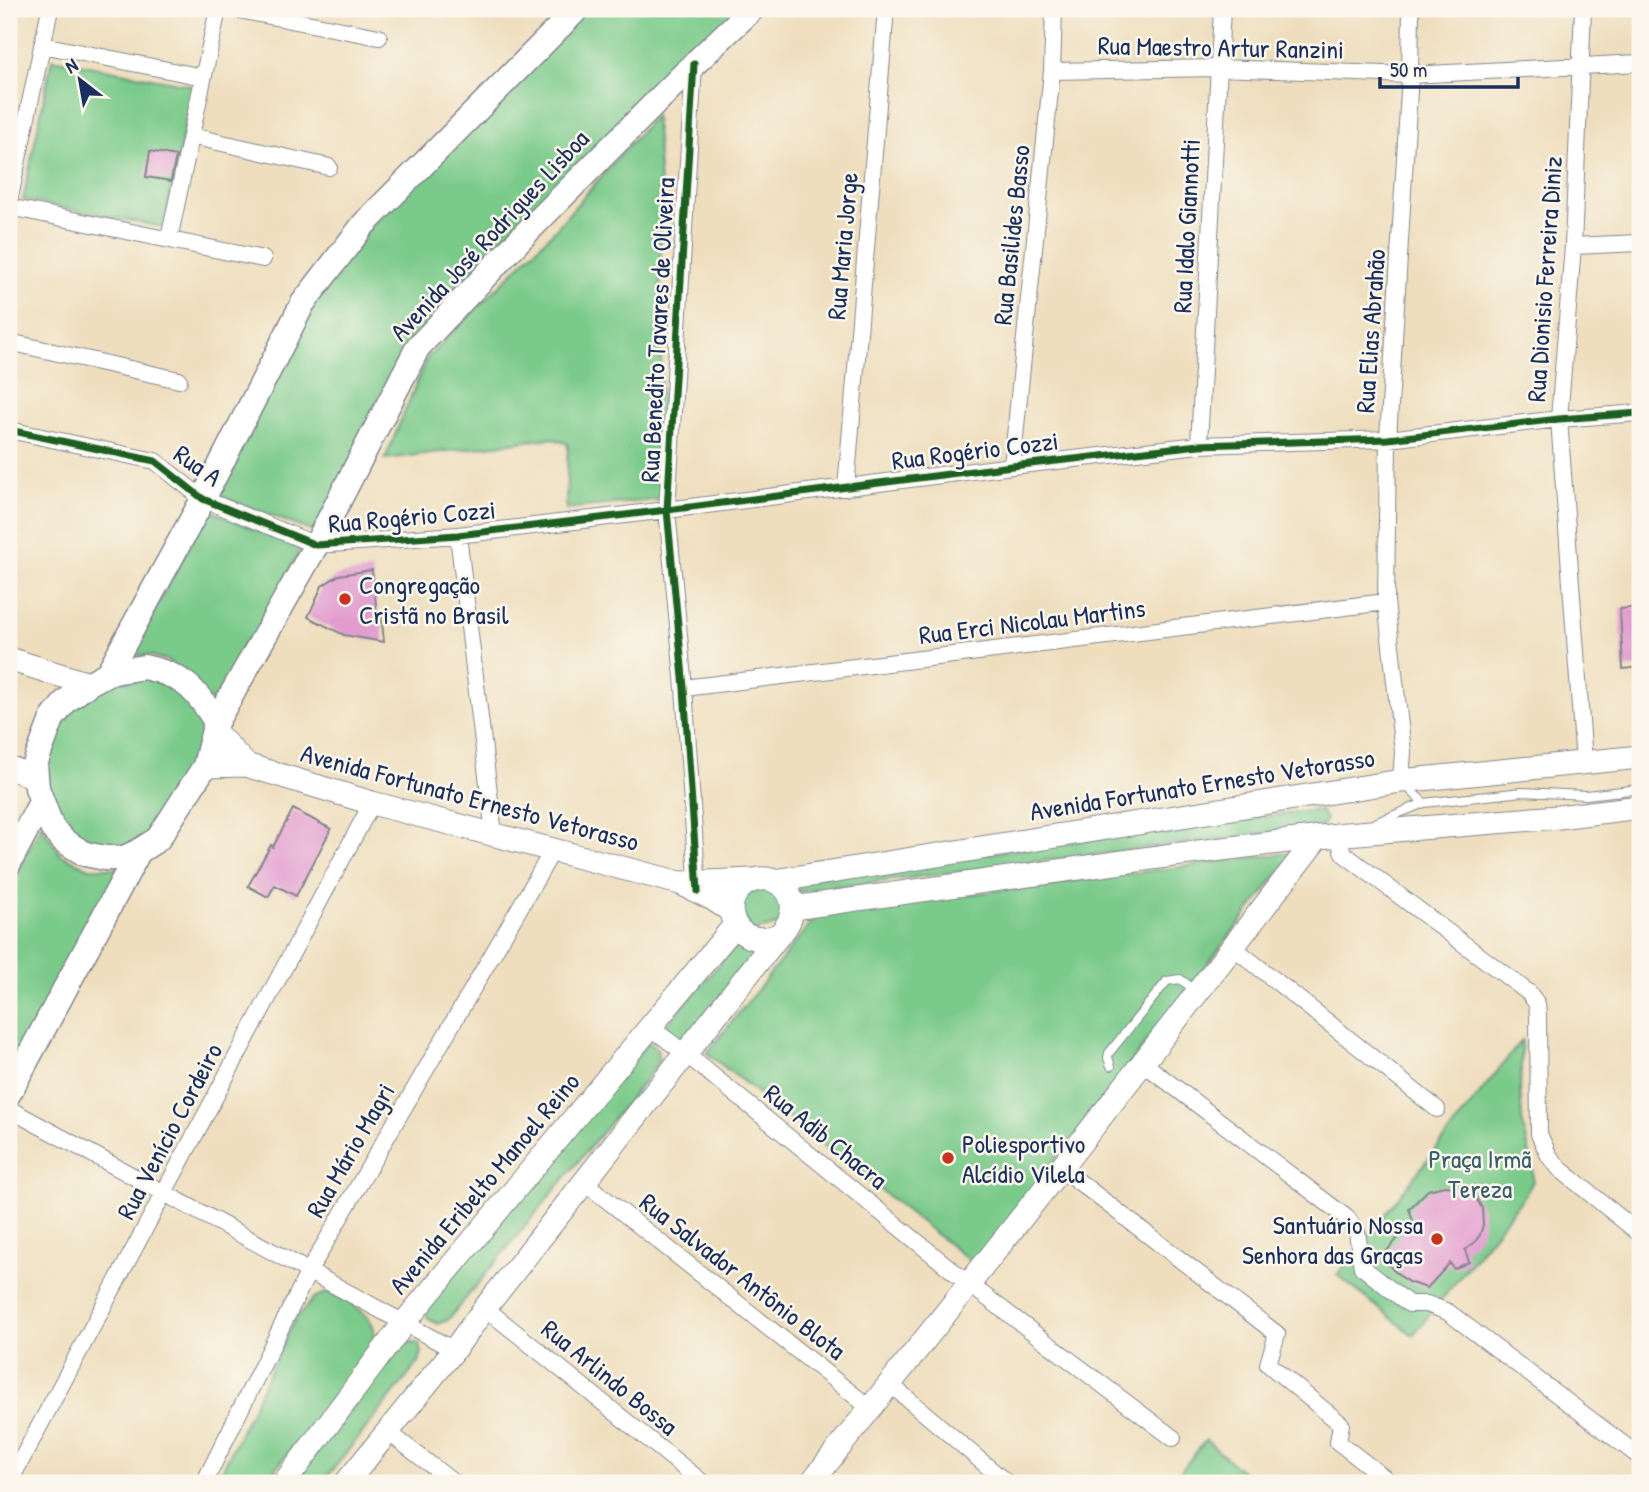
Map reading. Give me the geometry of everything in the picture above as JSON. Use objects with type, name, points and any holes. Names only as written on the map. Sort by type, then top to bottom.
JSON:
[{"type":"main road","points":[[98,679],[203,499],[303,303],[364,224],[575,9]]},
{"type":"main road","name":"Avenida José Rodrigues Lisboa","points":[[215,726],[316,545],[418,348],[526,233],[752,9]]},
{"type":"main road","points":[[9,659],[98,679]]},
{"type":"main road","points":[[144,667],[163,671],[187,684],[203,699],[215,726],[205,766],[158,839],[139,851],[124,858],[85,854],[64,841],[52,828],[37,788],[35,764],[52,719],[66,701],[98,679],[144,667]]},
{"type":"main road","name":"Avenida Fortunato Ernesto Vetorasso","points":[[215,726],[246,765]]},
{"type":"main road","name":"Avenida Fortunato Ernesto Vetorasso","points":[[205,766],[246,765],[372,803],[692,886],[763,880],[1401,781],[1640,757]]},
{"type":"main road","points":[[9,768],[36,777]]},
{"type":"main road","points":[[9,863],[41,802]]},
{"type":"main road","points":[[793,908],[1318,837],[1558,817],[1629,808]]},
{"type":"main road","points":[[811,1483],[1061,1168],[1318,837]]},
{"type":"main road","points":[[1263,844],[1282,856],[1286,866],[1284,880]]},
{"type":"main road","points":[[9,1093],[139,851]]},
{"type":"main road","points":[[346,1483],[787,928],[793,908],[784,887],[763,880],[741,887],[734,898],[733,918],[744,934],[755,939],[768,940],[779,935]]},
{"type":"main road","name":"Avenida Fortunato Ernesto Vetorasso","points":[[692,886],[733,918]]},
{"type":"main road","name":"Avenida Eribelto Manoel Reino","points":[[284,1483],[404,1323],[650,1027],[733,918]]},
{"type":"street","points":[[9,201],[16,131],[50,9]]},
{"type":"street","points":[[169,239],[218,9]]},
{"type":"street","points":[[234,9],[379,37]]},
{"type":"street","name":"Rua Maria Jorge","points":[[846,488],[886,9]]},
{"type":"street","name":"Rua Basilides Basso","points":[[1012,466],[1052,71],[1054,9]]},
{"type":"street","name":"Rua Idalo Giannotti","points":[[1199,445],[1222,9]]},
{"type":"street","name":"Rua Elias Abrahão","points":[[1401,781],[1403,752],[1386,602],[1388,439],[1410,75],[1411,9]]},
{"type":"street","name":"Rua Dionisio Ferreira Diniz","points":[[1583,9],[1573,246],[1559,419],[1584,762]]},
{"type":"street","points":[[42,45],[203,77]]},
{"type":"street","name":"Rua Maestro Artur Ranzini","points":[[1052,71],[1218,68],[1410,75],[1640,63]]},
{"type":"street","name":"Rua Benedito Tavares de Oliveira","points":[[692,886],[684,688],[667,510],[694,64]]},
{"type":"street","points":[[191,136],[329,167]]},
{"type":"street","points":[[9,207],[263,259]]},
{"type":"street","points":[[1573,246],[1640,243]]},
{"type":"street","points":[[9,342],[179,380]]},
{"type":"street","name":"Rua Rogério Cozzi","points":[[316,545],[458,535],[1199,445],[1388,439],[1559,419],[1640,413]]},
{"type":"street","name":"Rua A","points":[[9,430],[155,461],[203,499],[316,545]]},
{"type":"street","points":[[458,535],[494,834]]},
{"type":"street","name":"Rua Erci Nicolau Martins","points":[[684,688],[1386,602]]},
{"type":"street","name":"Rua Venício Cordeiro","points":[[9,1483],[372,803]]},
{"type":"street","points":[[1346,834],[1341,841],[1345,854],[1530,993],[1537,1004],[1538,1015],[1539,1134],[1549,1156],[1560,1169],[1640,1234]]},
{"type":"street","name":"Rua Mário Magri","points":[[204,1483],[309,1271],[553,850]]},
{"type":"street","points":[[1233,947],[1437,1109]]},
{"type":"street","name":"Rua Adib Chacra","points":[[650,1027],[969,1284],[1173,1438]]},
{"type":"street","points":[[1143,1063],[1347,1218],[1357,1232],[1362,1267],[1409,1304],[1427,1304],[1448,1312],[1640,1457]]},
{"type":"street","points":[[9,1109],[454,1350]]},
{"type":"street","points":[[1061,1168],[1277,1334],[1268,1364],[1341,1424],[1338,1442],[1391,1483]]},
{"type":"street","name":"Rua Salvador Antônio Blota","points":[[584,1182],[870,1408]]},
{"type":"street","name":"Rua Arlindo Bossa","points":[[485,1308],[703,1483]]},
{"type":"street","points":[[890,1384],[1007,1483]]},
{"type":"street","points":[[387,1431],[454,1483]]},
{"type":"lane","points":[[1401,781],[1424,803]]},
{"type":"lane","points":[[1346,834],[1424,803],[1522,792],[1586,794],[1640,789]]},
{"type":"lane","points":[[1586,794],[1629,808]]},
{"type":"lane","points":[[1111,1066],[1109,1053],[1167,981],[1180,979],[1198,992]]},
{"type":"green space","points":[[587,9],[739,9],[523,217],[414,343],[314,532],[213,493],[308,307],[370,228]]},
{"type":"green space","points":[[52,59],[194,86],[163,227],[23,200]]},
{"type":"green space","points":[[655,115],[660,185],[662,499],[566,509],[568,444],[551,438],[385,459],[427,358],[553,232]]},
{"type":"green space","points":[[209,510],[301,549],[217,707],[168,661],[148,655],[130,656]]},
{"type":"green space","points":[[144,677],[182,691],[206,724],[196,762],[150,833],[137,844],[104,852],[59,825],[45,784],[50,743],[74,708],[111,683]]},
{"type":"green space","points":[[1321,811],[1326,819],[1322,826],[789,893],[795,879]]},
{"type":"green space","points":[[41,825],[61,855],[89,868],[121,868],[9,1077],[9,888]]},
{"type":"green space","name":"Poliesportivo Alcídio Vilela","points":[[1295,852],[974,1264],[707,1053],[818,914]]},
{"type":"green space","points":[[753,886],[783,893],[784,923],[752,932],[738,905]]},
{"type":"green space","points":[[736,945],[758,956],[680,1042],[664,1028]]},
{"type":"green space","name":"Praça Irmã Tereza","points":[[1522,1040],[1522,1120],[1533,1168],[1533,1181],[1526,1194],[1413,1335],[1337,1275]]},
{"type":"green space","points":[[648,1042],[657,1049],[659,1061],[646,1079],[448,1320],[438,1324],[428,1319],[425,1308]]},
{"type":"green space","points":[[329,1292],[350,1303],[369,1319],[374,1334],[372,1349],[264,1483],[216,1483],[295,1319],[315,1297]]},
{"type":"green space","points":[[402,1344],[419,1344],[422,1352],[419,1362],[322,1483],[294,1483]]},
{"type":"green space","points":[[1206,1440],[1255,1483],[1171,1483]]},
{"type":"building","points":[[150,151],[176,156],[171,181],[146,177]]},
{"type":"building","name":"Congregação Cristã no Brasil","points":[[372,570],[377,613],[381,613],[384,642],[344,635],[308,617],[322,586],[339,575]]},
{"type":"building","points":[[1640,607],[1640,667],[1623,669],[1620,609]]},
{"type":"building","points":[[293,809],[331,829],[296,896],[275,885],[268,897],[248,886]]},
{"type":"building","name":"Santuário Nossa Senhora das Graças","points":[[1444,1186],[1473,1193],[1482,1208],[1483,1225],[1480,1235],[1465,1250],[1469,1262],[1454,1269],[1450,1263],[1427,1288],[1408,1282],[1392,1269],[1383,1255],[1413,1221],[1409,1209],[1428,1190]]},
{"type":"cycle path","points":[[694,64],[667,510],[684,688],[698,891]]},
{"type":"cycle path","points":[[9,430],[155,461],[203,499],[316,545],[458,535],[1199,445],[1388,439],[1559,419],[1640,413]]},
{"type":"place","name":"Congregação Cristã no Brasil","points":[[345,599]]},
{"type":"place","name":"Poliesportivo Alcídio Vilela","points":[[948,1158]]},
{"type":"place","name":"Santuário Nossa Senhora das Graças","points":[[1437,1239]]}]
